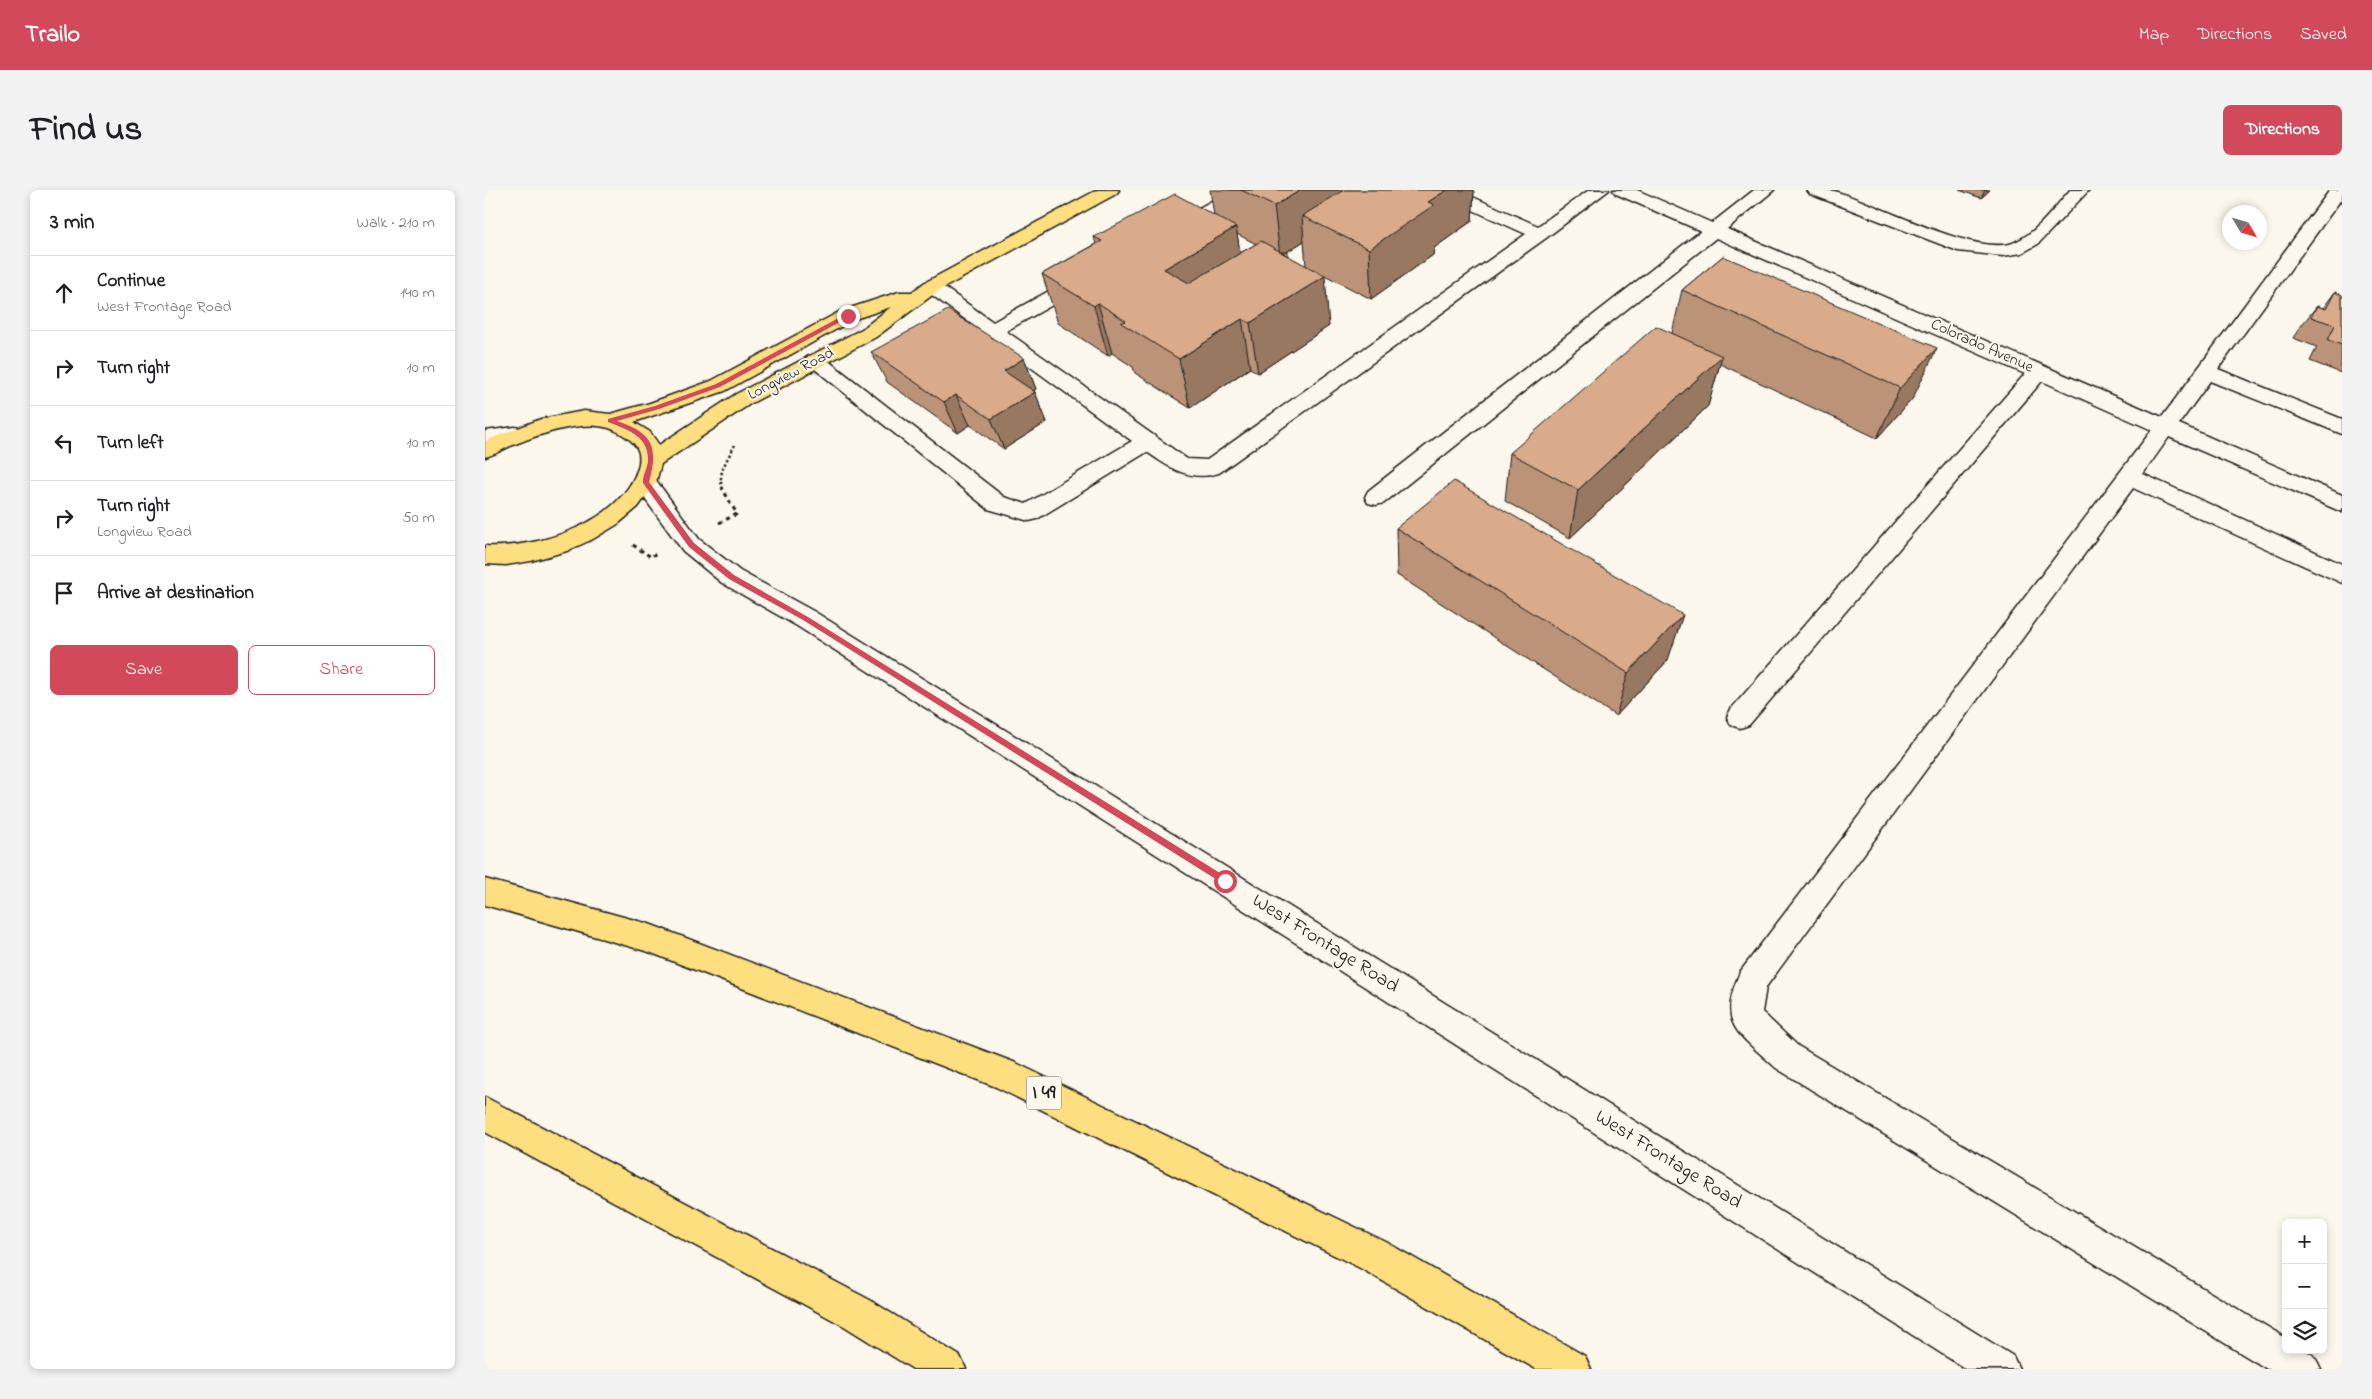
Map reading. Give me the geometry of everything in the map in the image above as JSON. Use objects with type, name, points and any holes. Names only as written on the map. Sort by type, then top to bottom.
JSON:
[{"type":"main road","name":"Longview Road","points":[[485,555],[527,553],[566,542],[601,525],[628,504],[649,471],[743,399],[869,333],[931,287],[1110,190]]},
{"type":"main road","name":"Longview Road","points":[[610,421],[657,408],[718,386],[848,316],[931,287]]},
{"type":"main road","points":[[485,450],[515,434],[549,423],[581,419],[610,421],[633,429],[647,442],[649,471]]},
{"type":"main road","name":"I 49","points":[[485,892],[649,938],[1005,1074],[1373,1255],[1572,1369]]},
{"type":"main road","points":[[485,1114],[857,1313],[947,1369]]},
{"type":"street","points":[[1157,238],[1244,190]]},
{"type":"street","points":[[1443,190],[1540,234]]},
{"type":"street","points":[[931,287],[1182,466],[1211,468],[1601,190]]},
{"type":"street","name":"Colorado Avenue","points":[[1622,190],[2342,504]]},
{"type":"street","points":[[1376,497],[1717,230],[1765,190]]},
{"type":"street","points":[[1816,190],[1965,247],[1990,251],[2016,249],[2033,239],[2080,190]]},
{"type":"street","points":[[2302,1369],[1787,1057],[1745,1018],[1751,982],[2129,477],[2339,190]]},
{"type":"street","points":[[993,330],[1097,272]]},
{"type":"street","points":[[815,361],[995,503],[1029,513],[1148,441]]},
{"type":"street","points":[[1740,717],[2039,371]]},
{"type":"street","points":[[2206,372],[2342,427]]},
{"type":"street","points":[[485,438],[515,434]]},
{"type":"street","name":"West Frontage Road","points":[[649,471],[691,545],[731,577],[806,618],[2000,1369]]},
{"type":"street","points":[[2129,477],[2342,574]]},
{"type":"building","points":[[1241,190],[1301,190],[1274,206]]},
{"type":"building","points":[[1344,190],[1447,190],[1428,202],[1434,205],[1369,249],[1302,216]]},
{"type":"building","points":[[1175,194],[1236,227],[1164,269],[1189,283],[1261,241],[1325,276],[1250,323],[1242,319],[1179,359],[1121,323],[1126,321],[1098,303],[1094,306],[1042,274],[1102,241],[1094,237]]},
{"type":"building","points":[[1723,256],[1937,348],[1900,388],[1682,290]]},
{"type":"building","points":[[2335,292],[2342,295],[2342,345],[2328,340],[2335,325],[2311,317],[2317,306],[2326,309]]},
{"type":"building","points":[[948,310],[1024,358],[1004,371],[1035,392],[991,419],[956,395],[944,402],[871,352]]},
{"type":"building","points":[[1656,326],[1722,356],[1578,490],[1510,453]]},
{"type":"building","points":[[1454,481],[1683,615],[1628,673],[1396,528]]},
{"type":"route","points":[[848,316],[718,386],[657,408],[610,421],[633,429],[647,442],[652,460],[645,482],[691,545],[731,577],[806,618],[1225,881]]}]
